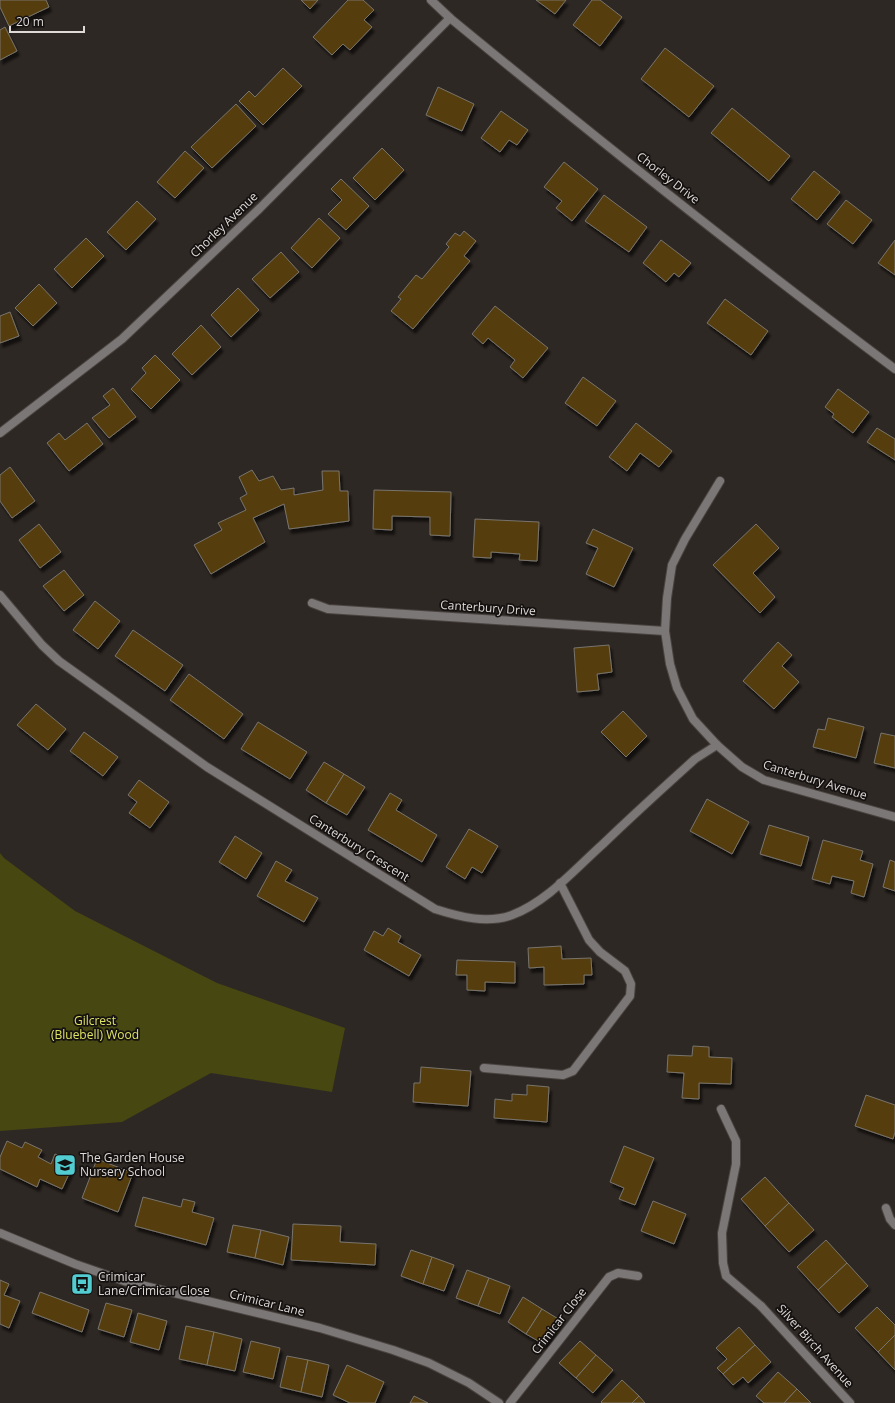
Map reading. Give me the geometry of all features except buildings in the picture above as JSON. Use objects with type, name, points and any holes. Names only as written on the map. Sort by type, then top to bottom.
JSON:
[{"type":"street","name":"Chorley Drive","points":[[431,0],[450,18],[576,121],[841,329],[895,369]]},
{"type":"street","name":"Chorley Avenue","points":[[0,433],[122,339],[260,208],[450,18]]},
{"type":"street","name":"Canterbury Avenue","points":[[720,481],[685,538],[672,565],[667,598],[665,631],[670,664],[677,688],[693,719],[716,745],[742,767],[764,780],[895,817]]},
{"type":"street","name":"Canterbury Crescent","points":[[0,595],[42,645],[59,661],[207,767],[435,909],[462,918],[489,919],[512,915],[534,904],[560,883],[695,760],[716,745]]},
{"type":"street","name":"Canterbury Drive","points":[[312,603],[328,609],[665,631]]},
{"type":"street","points":[[484,1068],[563,1075],[573,1071],[630,996],[630,984],[625,971],[600,952],[589,940],[560,883]]},
{"type":"street","name":"Silver Birch Avenue","points":[[721,1108],[736,1141],[736,1164],[722,1233],[723,1263],[726,1276],[761,1306],[850,1403]]},
{"type":"street","points":[[886,1208],[890,1219],[895,1225]]},
{"type":"street","name":"Crimicar Lane","points":[[0,1233],[75,1264],[124,1281],[320,1328],[392,1350],[429,1363],[469,1383],[499,1403]]},
{"type":"street","name":"Crimicar Close","points":[[510,1403],[609,1277],[618,1273],[638,1276]]},
{"type":"green space","name":"Gilcrest (Bluebell) Wood","points":[[0,853],[4,858],[75,911],[217,983],[345,1028],[332,1092],[211,1073],[122,1122],[0,1131]]},
{"type":"place","name":"The Garden House Nursery School","points":[[65,1165]]},
{"type":"place","name":"Crimicar Lane/Crimicar Close","points":[[82,1284]]}]
